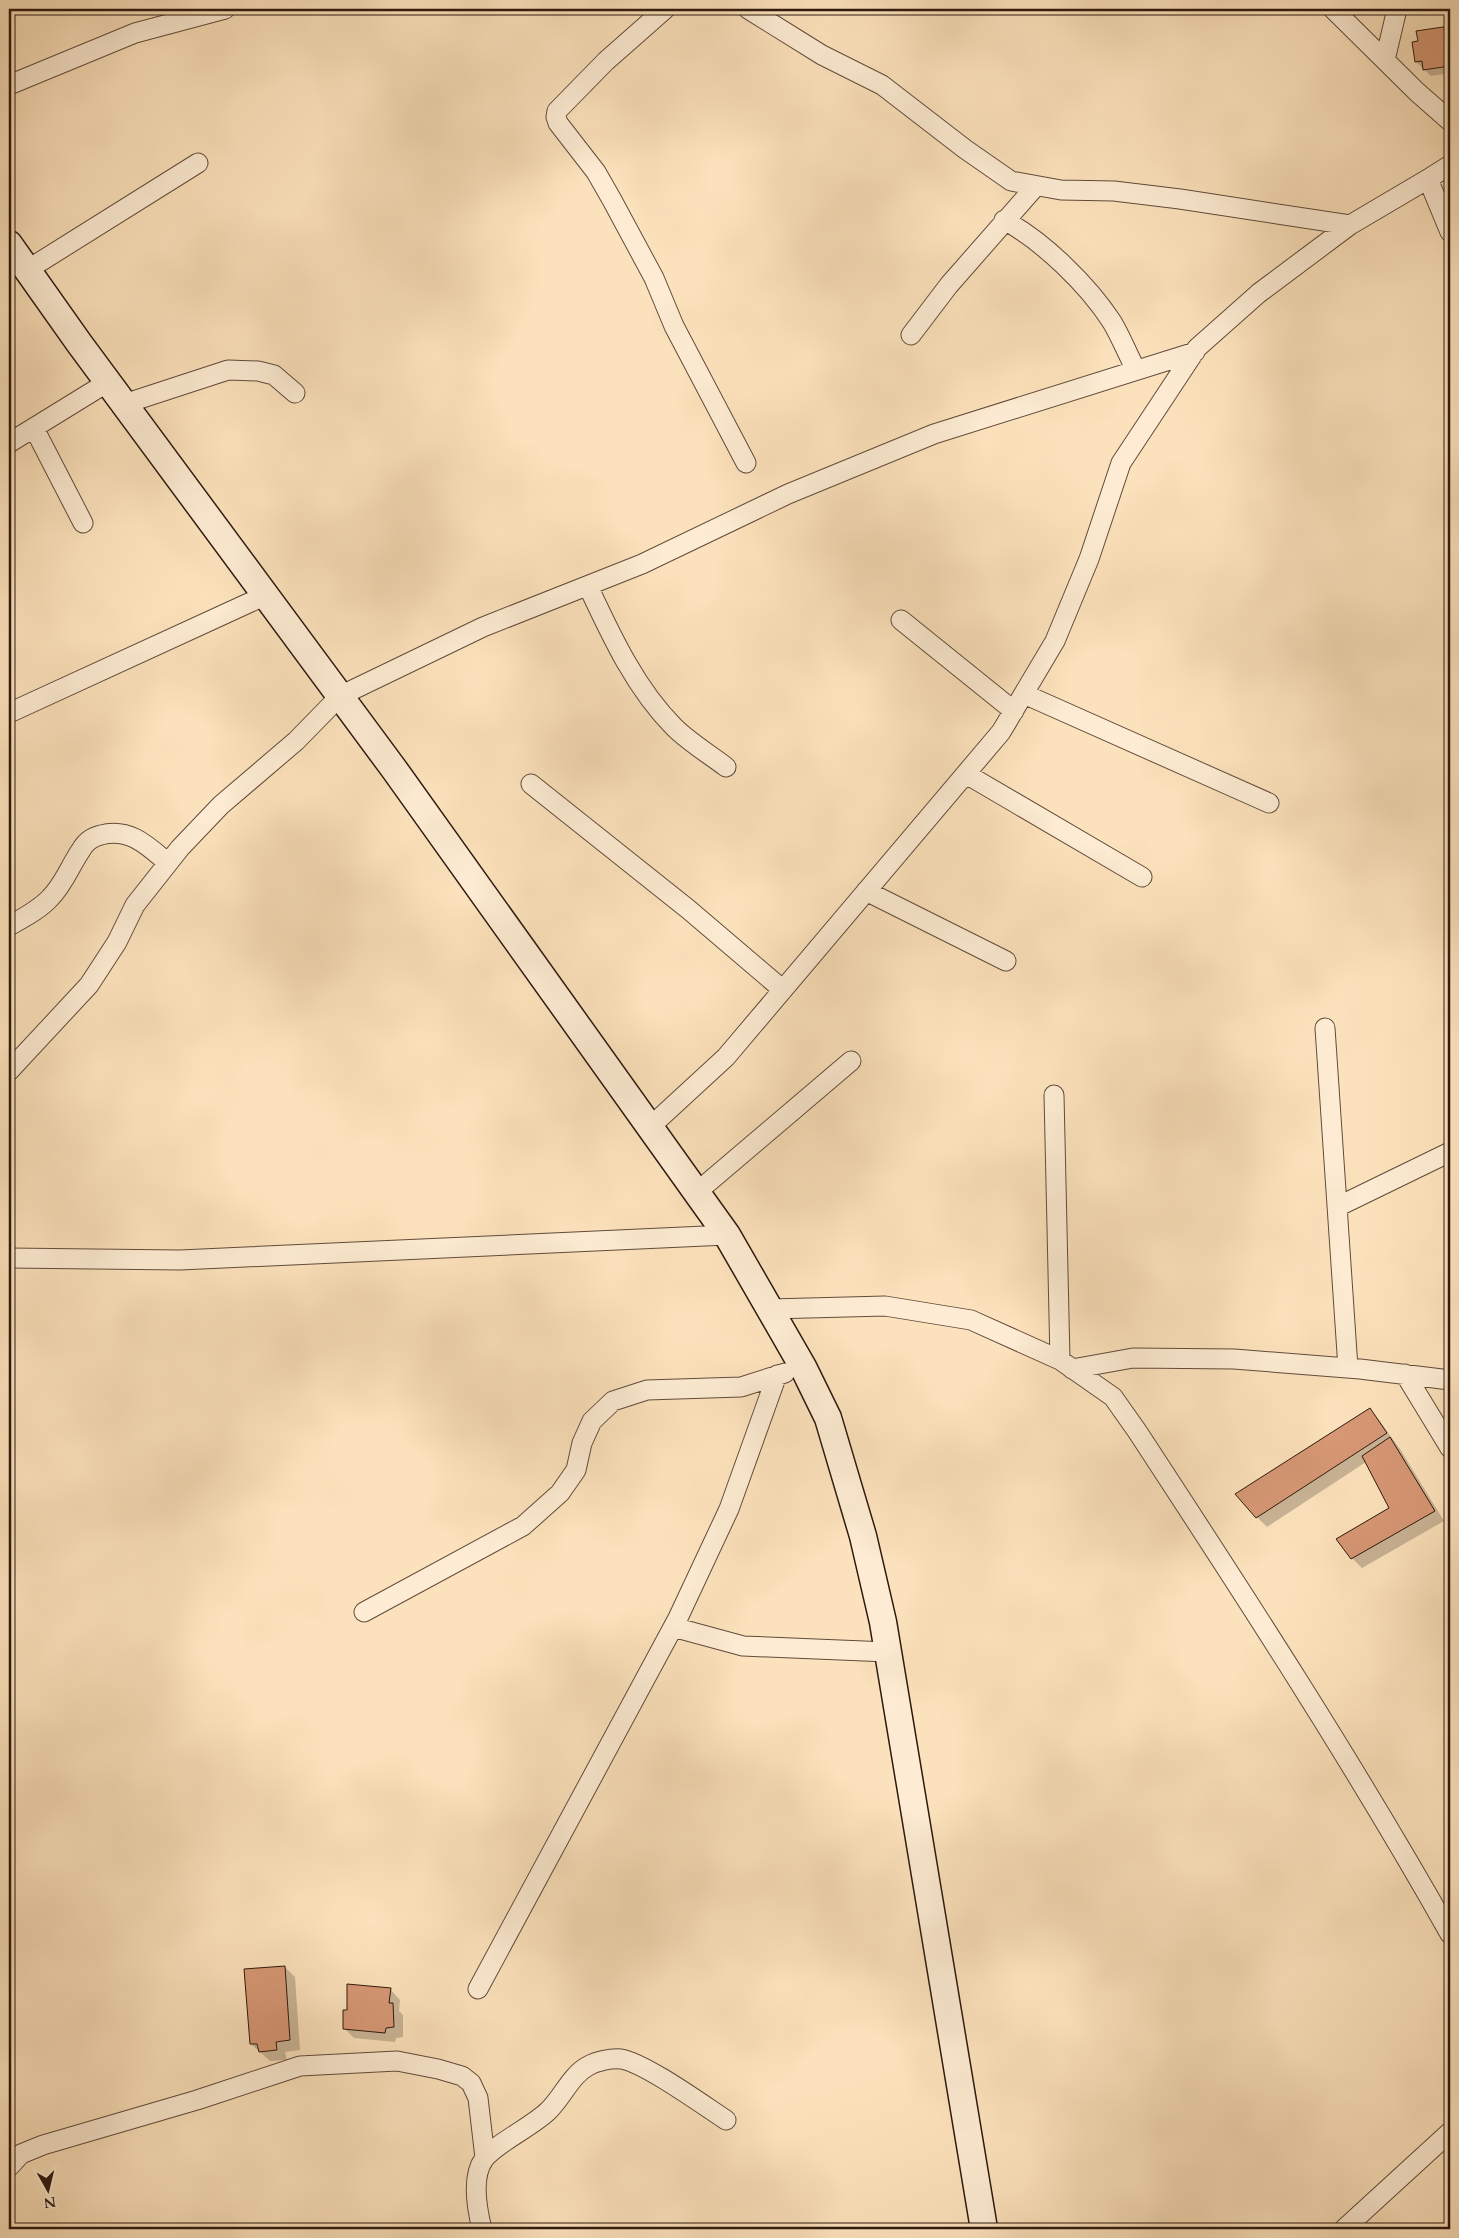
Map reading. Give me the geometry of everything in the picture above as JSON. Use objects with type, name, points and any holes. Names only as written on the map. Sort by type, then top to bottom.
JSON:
[{"type":"main road","points":[[9,244],[124,404],[340,696],[697,1192],[727,1235],[803,1367],[828,1418],[860,1526],[883,1622],[984,2229]]},
{"type":"street","points":[[9,85],[180,15],[225,9]]},
{"type":"street","points":[[665,9],[606,61],[557,111],[556,117],[561,128],[596,172],[617,209],[654,278],[674,326],[746,462]]},
{"type":"street","points":[[748,9],[822,55],[882,85],[964,149],[1011,181],[1035,187],[1061,190],[1114,191],[1252,209],[1350,225]]},
{"type":"street","points":[[1334,9],[1417,92],[1450,121]]},
{"type":"street","points":[[1384,60],[1397,9]]},
{"type":"street","points":[[27,270],[198,163]]},
{"type":"street","points":[[650,1127],[726,1057],[1001,732],[1055,641],[1089,559],[1122,463],[1195,352],[1259,293],[1350,225],[1450,165]]},
{"type":"street","points":[[1428,179],[1450,232]]},
{"type":"street","points":[[912,335],[949,285],[1004,220],[1035,187]]},
{"type":"street","points":[[1004,220],[1024,231],[1074,275],[1112,322],[1136,370]]},
{"type":"street","points":[[9,1071],[89,985],[116,942],[135,905],[168,863],[221,805],[296,741],[340,696],[483,627],[642,564],[788,494],[934,434],[1195,352]]},
{"type":"street","points":[[124,404],[228,370],[274,375],[295,393]]},
{"type":"street","points":[[9,443],[108,382]]},
{"type":"street","points":[[34,428],[83,523]]},
{"type":"street","points":[[588,586],[612,638],[644,690],[674,728],[726,767]]},
{"type":"street","points":[[9,712],[266,596]]},
{"type":"street","points":[[901,620],[1014,711]]},
{"type":"street","points":[[1024,694],[1269,804]]},
{"type":"street","points":[[966,774],[1142,877]]},
{"type":"street","points":[[531,784],[688,909],[783,990]]},
{"type":"street","points":[[9,926],[24,918],[49,899],[64,881],[81,848],[91,837],[109,833],[128,834],[146,844],[168,863]]},
{"type":"street","points":[[866,891],[1006,961]]},
{"type":"street","points":[[1325,1028],[1348,1368]]},
{"type":"street","points":[[697,1192],[851,1061]]},
{"type":"street","points":[[1054,1095],[1066,1365]]},
{"type":"street","points":[[1337,1207],[1450,1152]]},
{"type":"street","points":[[9,1258],[180,1260],[727,1235]]},
{"type":"street","points":[[770,1309],[885,1306],[971,1320],[1066,1365],[1113,1397],[1300,1681],[1397,1840],[1450,1934]]},
{"type":"street","points":[[1066,1365],[1134,1358],[1234,1359],[1348,1368],[1450,1380]]},
{"type":"street","points":[[364,1612],[523,1526],[560,1493],[576,1470],[582,1443],[592,1421],[614,1401],[647,1390],[741,1387],[803,1367]]},
{"type":"street","points":[[1405,1374],[1450,1448]]},
{"type":"street","points":[[478,1990],[673,1627],[729,1509],[777,1375]]},
{"type":"street","points":[[673,1627],[742,1646],[888,1652]]},
{"type":"street","points":[[484,2158],[548,2112],[577,2075],[588,2066],[609,2059],[622,2059],[642,2068],[726,2120]]},
{"type":"street","points":[[9,2167],[21,2154],[43,2145],[197,2100],[300,2066],[397,2062],[438,2069],[462,2076],[471,2083],[478,2098],[484,2158],[478,2172],[477,2190],[482,2229]]},
{"type":"street","points":[[1350,2228],[1450,2132]]},
{"type":"building","points":[[1450,26],[1450,66],[1423,70],[1422,61],[1415,62],[1412,42],[1418,41],[1416,31]]},
{"type":"building","points":[[1370,1408],[1387,1433],[1256,1518],[1235,1494]]},
{"type":"building","points":[[1390,1437],[1435,1511],[1351,1559],[1336,1539],[1389,1508],[1362,1456]]},
{"type":"building","points":[[285,1966],[290,2040],[276,2042],[277,2050],[259,2052],[257,2044],[250,2044],[244,1969]]},
{"type":"building","points":[[347,1984],[391,1988],[389,2003],[393,2003],[394,2027],[386,2028],[385,2033],[343,2029],[343,2010],[347,2010]]}]
